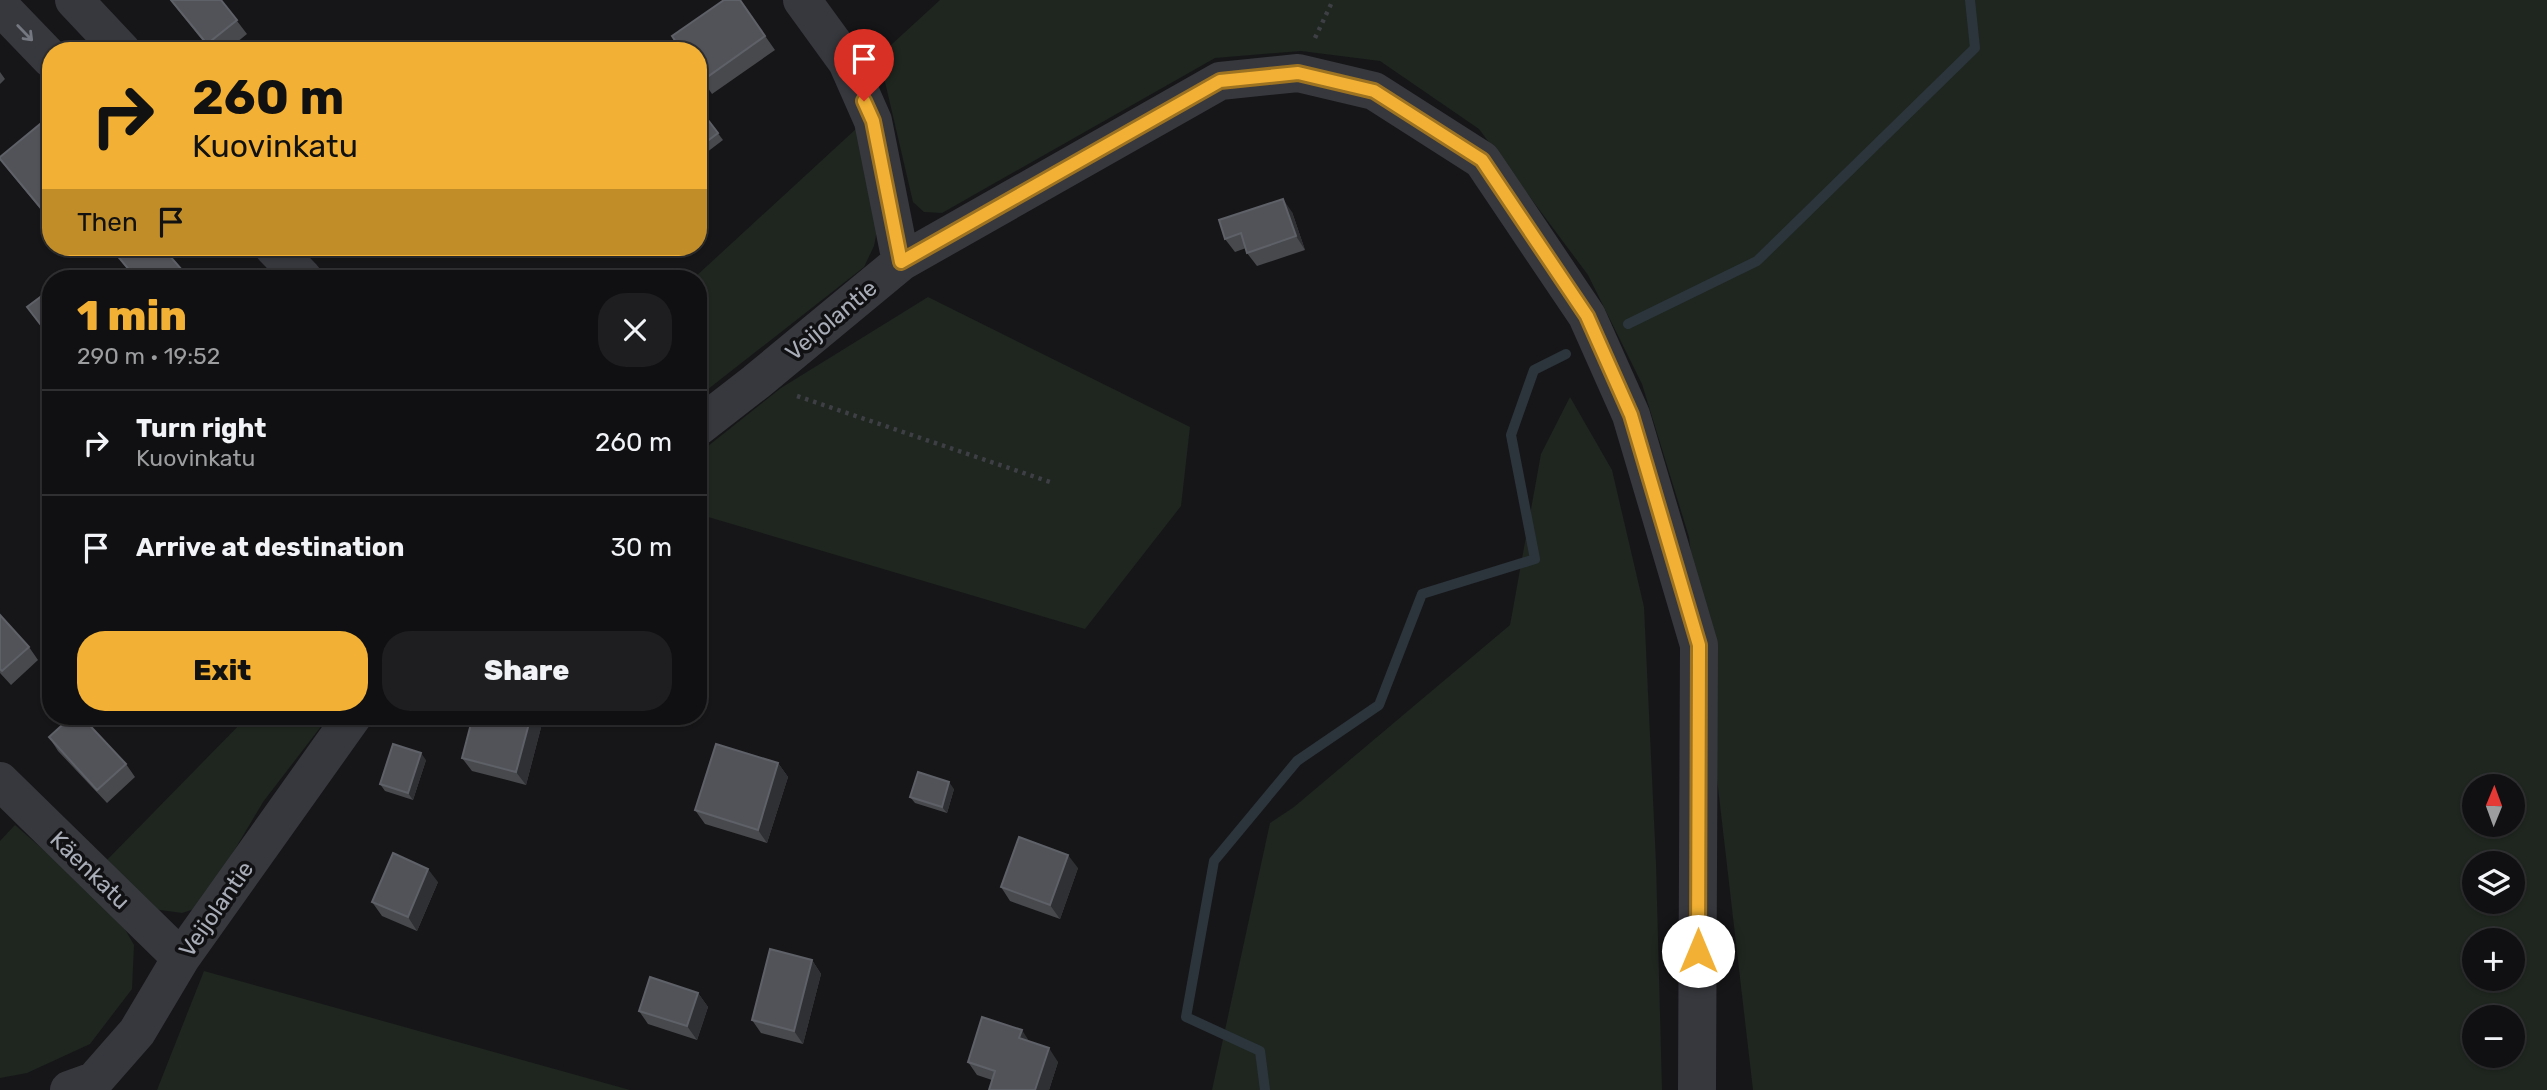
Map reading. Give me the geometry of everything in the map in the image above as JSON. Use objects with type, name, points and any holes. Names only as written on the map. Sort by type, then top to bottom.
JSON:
[{"type":"street","points":[[74,0],[114,42]]},
{"type":"street","points":[[802,0],[847,62],[873,121],[901,262]]},
{"type":"street","points":[[0,6],[42,50]]},
{"type":"street","name":"Veijolantie","points":[[707,419],[901,262],[1220,81],[1298,73],[1374,91],[1482,160],[1587,316],[1631,415],[1699,645],[1697,1090]]},
{"type":"street","points":[[282,256],[295,270]]},
{"type":"street","name":"Veijolantie","points":[[85,1087],[137,1032],[181,958],[347,725]]},
{"type":"street","name":"Käenkatu","points":[[0,781],[181,958]]},
{"type":"path","points":[[756,382],[1053,483]]},
{"type":"shaded area","points":[[940,0],[2547,0],[2547,1090],[1753,1090],[1689,537],[1642,384],[1588,275],[1479,129],[1380,61],[1301,51],[1215,58],[942,213],[924,212],[913,202],[879,56]]},
{"type":"shaded area","points":[[857,128],[879,220],[874,246],[864,267],[707,390],[707,270],[703,270]]},
{"type":"shaded area","points":[[928,297],[1190,427],[1181,506],[1085,629],[707,517],[707,447],[781,388]]},
{"type":"shaded area","points":[[1570,397],[1612,470],[1644,607],[1656,863],[1662,1090],[1212,1090],[1270,823],[1294,807],[1510,625],[1541,454]]},
{"type":"shaded area","points":[[239,725],[322,725],[263,802],[212,888],[197,908],[182,913],[153,909],[106,861]]},
{"type":"shaded area","points":[[15,825],[115,912],[134,945],[132,989],[90,1044],[27,1073],[0,1078],[0,841]]},
{"type":"shaded area","points":[[204,971],[630,1090],[157,1090]]},
{"type":"building","points":[[171,0],[221,0],[237,20],[210,42],[205,42]]},
{"type":"building","points":[[724,0],[740,0],[765,36],[707,77],[707,42],[676,42],[672,36]]},
{"type":"building","points":[[707,119],[718,133],[707,141]]},
{"type":"building","points":[[42,122],[42,209],[0,159]]},
{"type":"building","points":[[1283,199],[1296,236],[1247,253],[1241,233],[1225,239],[1219,220]]},
{"type":"building","points":[[118,256],[170,256],[182,270],[129,270]]},
{"type":"building","points":[[42,296],[42,326],[27,307]]},
{"type":"building","points":[[0,615],[29,647],[2,671],[0,669]]},
{"type":"building","points":[[62,725],[89,725],[126,764],[97,790],[49,737]]},
{"type":"building","points":[[471,725],[529,725],[516,772],[462,758]]},
{"type":"building","points":[[393,744],[421,753],[408,793],[380,784]]},
{"type":"building","points":[[716,744],[778,763],[758,830],[695,810]]},
{"type":"building","points":[[918,772],[949,782],[942,807],[910,797]]},
{"type":"building","points":[[1019,837],[1068,855],[1050,905],[1001,887]]},
{"type":"building","points":[[393,853],[428,869],[408,917],[372,902]]},
{"type":"building","points":[[770,949],[812,960],[794,1031],[752,1020]]},
{"type":"building","points":[[650,977],[698,993],[687,1026],[639,1011]]},
{"type":"building","points":[[982,1017],[1022,1030],[1019,1038],[1049,1048],[1035,1090],[989,1090],[995,1071],[968,1062]]},
{"type":"waterway","points":[[1628,324],[1757,261],[1975,48],[1970,0]]},
{"type":"waterway","points":[[1265,1090],[1260,1051],[1186,1017],[1214,861],[1297,761],[1379,705],[1422,594],[1535,559],[1511,435],[1534,370],[1566,354]]},
{"type":"route","points":[[864,101],[873,121],[901,262],[1220,81],[1298,73],[1374,91],[1482,160],[1587,316],[1631,415],[1699,645],[1698,951]]}]
